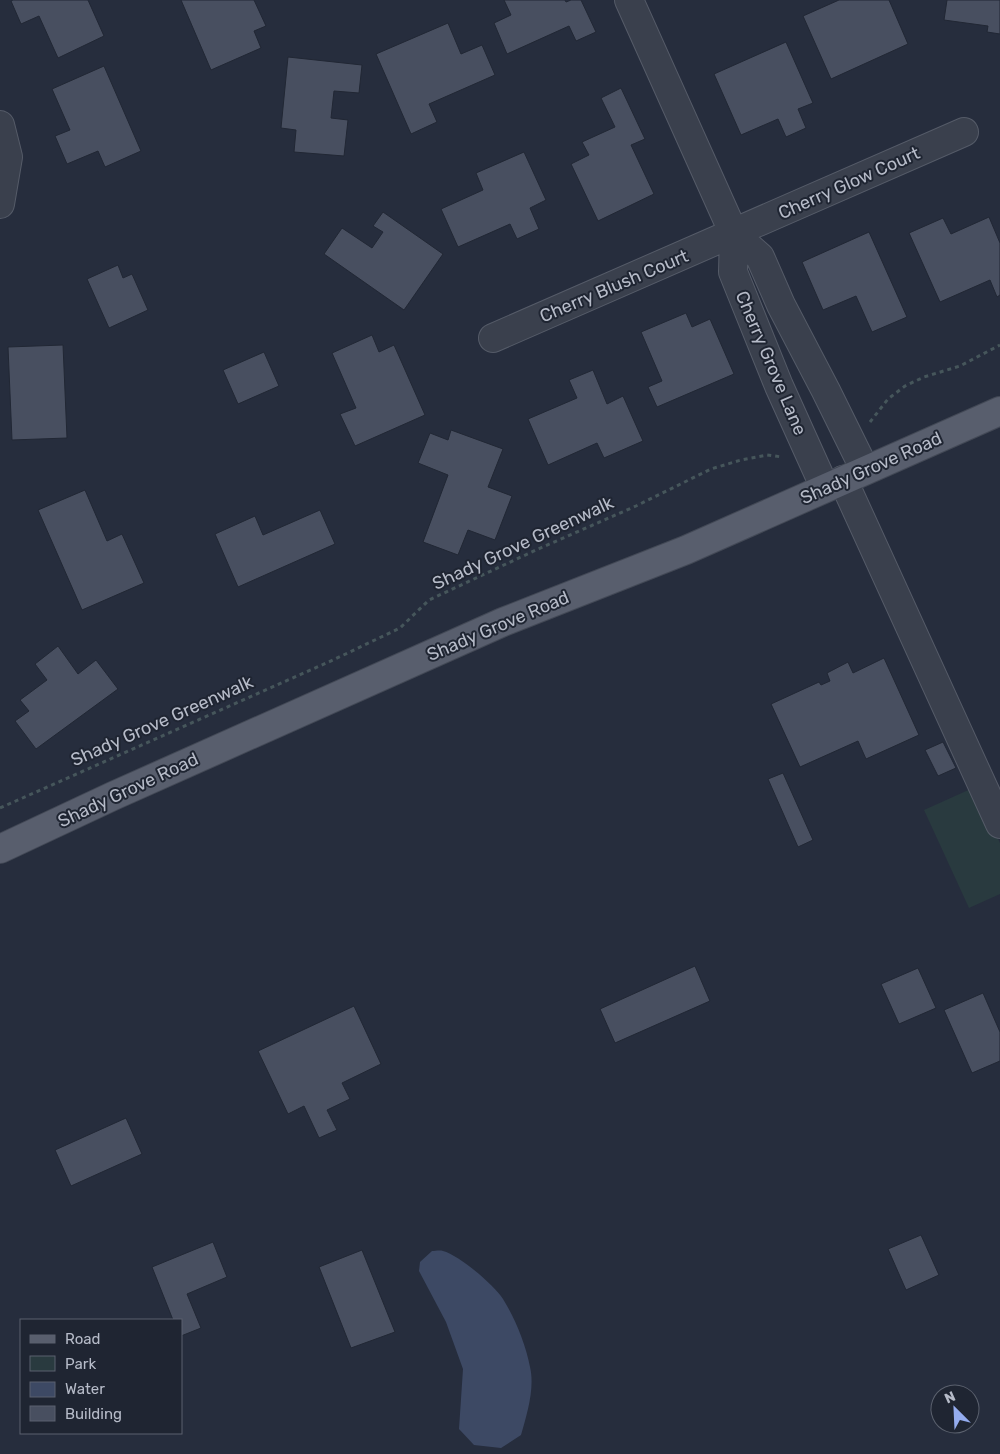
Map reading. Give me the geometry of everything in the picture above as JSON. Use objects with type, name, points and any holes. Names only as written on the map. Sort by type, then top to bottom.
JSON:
[{"type":"main road","name":"Shady Grove Road","points":[[0,849],[106,799],[503,622],[686,550],[1000,411]]},
{"type":"street","name":"Cherry Grove Lane","points":[[629,0],[734,234],[760,257],[785,313],[849,437],[845,479]]},
{"type":"street","points":[[0,125],[8,157],[0,204]]},
{"type":"street","name":"Cherry Glow Court","points":[[734,234],[964,132]]},
{"type":"street","name":"Cherry Grove Lane","points":[[734,234],[732,272],[779,386],[810,454],[845,479]]},
{"type":"street","name":"Cherry Blush Court","points":[[494,338],[734,234]]},
{"type":"street","points":[[845,479],[1000,824]]},
{"type":"path","points":[[849,437],[864,430],[888,399],[905,386],[924,377],[960,366],[1000,345]]},
{"type":"path","name":"Shady Grove Greenwalk","points":[[0,808],[333,660],[400,628],[429,600],[711,470],[741,460],[768,455],[798,460],[810,454]]},
{"type":"green space","points":[[975,787],[1000,843],[1000,894],[969,908],[924,810]]},
{"type":"water","points":[[432,1251],[443,1251],[458,1258],[492,1286],[507,1306],[523,1341],[531,1375],[530,1401],[521,1435],[501,1448],[474,1445],[459,1429],[463,1369],[446,1322],[419,1271],[420,1262]]},
{"type":"building","points":[[88,0],[104,36],[58,58],[39,16],[21,24],[11,1]]},
{"type":"building","points":[[181,0],[254,0],[266,26],[254,31],[261,48],[211,70]]},
{"type":"building","points":[[504,0],[565,0],[566,2],[581,0],[596,32],[576,41],[569,26],[507,54],[494,23],[511,15]]},
{"type":"building","points":[[839,0],[889,0],[908,44],[831,79],[803,16]]},
{"type":"building","points":[[947,0],[1000,0],[1000,34],[987,32],[988,26],[944,20]]},
{"type":"building","points":[[448,23],[461,54],[482,45],[495,75],[429,104],[437,122],[411,134],[376,54]]},
{"type":"building","points":[[786,42],[813,103],[798,109],[806,128],[786,137],[778,119],[741,135],[714,74]]},
{"type":"building","points":[[288,57],[362,65],[359,93],[334,91],[331,118],[348,120],[344,156],[294,152],[296,130],[281,128]]},
{"type":"building","points":[[104,66],[141,151],[105,167],[98,151],[67,164],[55,136],[70,130],[52,89]]},
{"type":"building","points":[[621,88],[645,139],[631,145],[654,194],[598,221],[571,164],[589,155],[582,142],[615,127],[601,98]]},
{"type":"building","points":[[524,152],[546,200],[530,208],[539,229],[517,239],[510,224],[458,247],[441,209],[483,190],[476,173]]},
{"type":"building","points":[[383,212],[443,254],[404,310],[324,254],[342,228],[372,248],[383,232],[373,226]]},
{"type":"building","points":[[989,217],[1000,243],[1000,295],[997,297],[990,280],[940,302],[909,233],[943,218],[951,234]]},
{"type":"building","points":[[869,232],[907,317],[872,332],[856,296],[823,310],[802,262]]},
{"type":"building","points":[[118,265],[123,278],[132,274],[148,310],[109,328],[87,279]]},
{"type":"building","points":[[686,313],[692,327],[710,319],[734,374],[657,407],[648,387],[662,381],[641,332]]},
{"type":"building","points":[[372,335],[379,352],[394,345],[425,415],[355,446],[340,414],[356,408],[332,353]]},
{"type":"building","points":[[63,345],[67,438],[12,440],[8,347]]},
{"type":"building","points":[[264,352],[279,386],[238,404],[223,370]]},
{"type":"building","points":[[593,370],[607,404],[623,396],[643,441],[604,458],[597,443],[548,465],[528,419],[577,398],[569,380]]},
{"type":"building","points":[[451,430],[503,449],[488,487],[512,496],[495,540],[468,530],[458,555],[423,542],[448,475],[418,463],[430,433],[448,440]]},
{"type":"building","points":[[85,490],[107,541],[122,534],[144,583],[82,610],[38,510]]},
{"type":"building","points":[[320,510],[335,544],[238,587],[215,534],[255,516],[263,535]]},
{"type":"building","points":[[58,646],[78,674],[96,660],[118,689],[36,749],[15,721],[29,711],[20,700],[47,680],[35,664]]},
{"type":"building","points":[[884,658],[919,735],[866,759],[858,741],[800,767],[771,704],[819,682],[821,685],[830,681],[827,673],[848,662],[853,673]]},
{"type":"building","points":[[943,742],[956,768],[938,776],[925,750]]},
{"type":"building","points":[[783,773],[813,840],[798,847],[768,779]]},
{"type":"building","points":[[695,966],[710,1001],[615,1043],[600,1009]]},
{"type":"building","points":[[918,968],[936,1008],[899,1024],[881,984]]},
{"type":"building","points":[[983,993],[1000,1032],[1000,1061],[972,1073],[944,1010]]},
{"type":"building","points":[[354,1006],[381,1064],[342,1083],[350,1099],[327,1110],[337,1130],[319,1138],[304,1106],[288,1114],[258,1051]]},
{"type":"building","points":[[126,1118],[142,1154],[71,1186],[55,1150]]},
{"type":"building","points":[[921,1235],[939,1275],[906,1290],[888,1249]]},
{"type":"building","points":[[213,1242],[227,1277],[187,1294],[201,1328],[182,1336],[182,1319],[173,1319],[152,1267]]},
{"type":"building","points":[[362,1250],[395,1332],[351,1348],[319,1267]]}]
